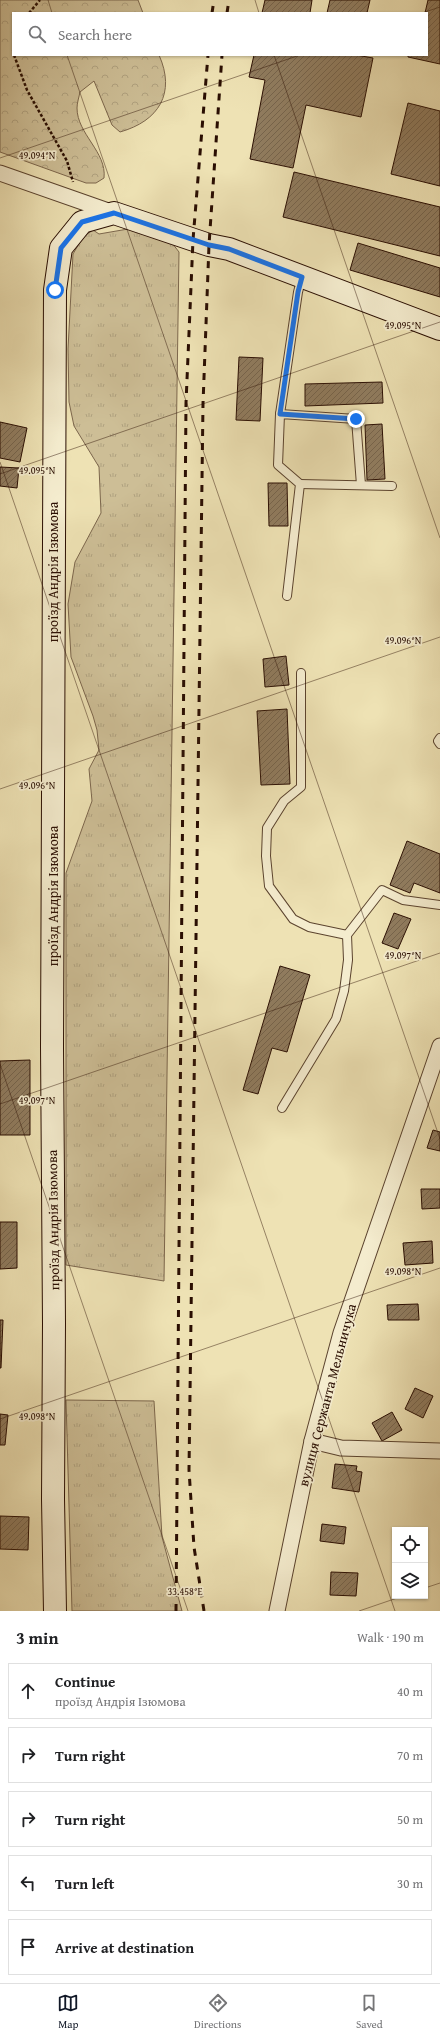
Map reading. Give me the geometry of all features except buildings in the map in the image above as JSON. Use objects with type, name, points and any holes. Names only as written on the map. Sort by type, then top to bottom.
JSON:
[{"type":"street","points":[[0,173],[209,245],[229,249],[440,329]]},
{"type":"street","name":"проїзд Андрія Ізюмова","points":[[55,1611],[53,1499],[54,1323],[52,1047],[55,290],[61,248],[82,222],[114,213]]},
{"type":"street","name":"вулиця Сержанта Мельничука","points":[[277,1611],[312,1441],[341,1332],[440,1046]]},
{"type":"street","points":[[312,1441],[341,1448],[440,1451]]},
{"type":"lane","points":[[302,277],[298,292],[280,414],[278,465],[300,484],[392,486]]},
{"type":"lane","points":[[280,414],[356,419],[361,485]]},
{"type":"lane","points":[[287,596],[300,484]]},
{"type":"lane","points":[[301,673],[301,786],[284,801],[267,828],[266,856],[269,886],[293,919],[310,927],[347,935]]},
{"type":"lane","points":[[440,738],[438,741],[440,744]]},
{"type":"lane","points":[[282,1108],[336,1019],[344,991],[348,960],[347,935],[382,890],[403,900],[440,905]]},
{"type":"path","points":[[30,12],[40,0]]},
{"type":"path","points":[[14,56],[26,90],[67,161],[78,200]]},
{"type":"green space","points":[[0,0],[138,0],[143,12],[12,12],[12,56],[159,56],[164,69],[166,82],[164,93],[160,104],[154,113],[145,121],[134,127],[120,132],[112,125],[94,81],[80,92],[77,106],[78,117],[86,135],[97,151],[101,160],[104,169],[104,178],[96,183],[86,183],[0,152]]},
{"type":"green space","points":[[128,229],[172,243],[179,252],[164,1281],[66,1265],[66,873],[92,801],[89,769],[99,750],[97,730],[93,716],[71,657],[68,604],[75,562],[101,513],[99,467],[74,426],[69,402],[68,349],[73,254],[83,237],[93,230],[99,234]]},
{"type":"green space","points":[[66,1400],[154,1401],[162,1537],[182,1611],[72,1611]]},
{"type":"railway","points":[[212,12],[214,0]]},
{"type":"railway","points":[[227,12],[229,0]]},
{"type":"railway","points":[[176,1611],[186,403],[193,240],[208,56]]},
{"type":"railway","points":[[204,1611],[194,1547],[189,1470],[203,404],[209,245],[222,56]]},
{"type":"route","points":[[55,290],[61,248],[82,222],[114,213],[209,245],[229,249],[302,277],[298,292],[280,414],[356,419]]}]
